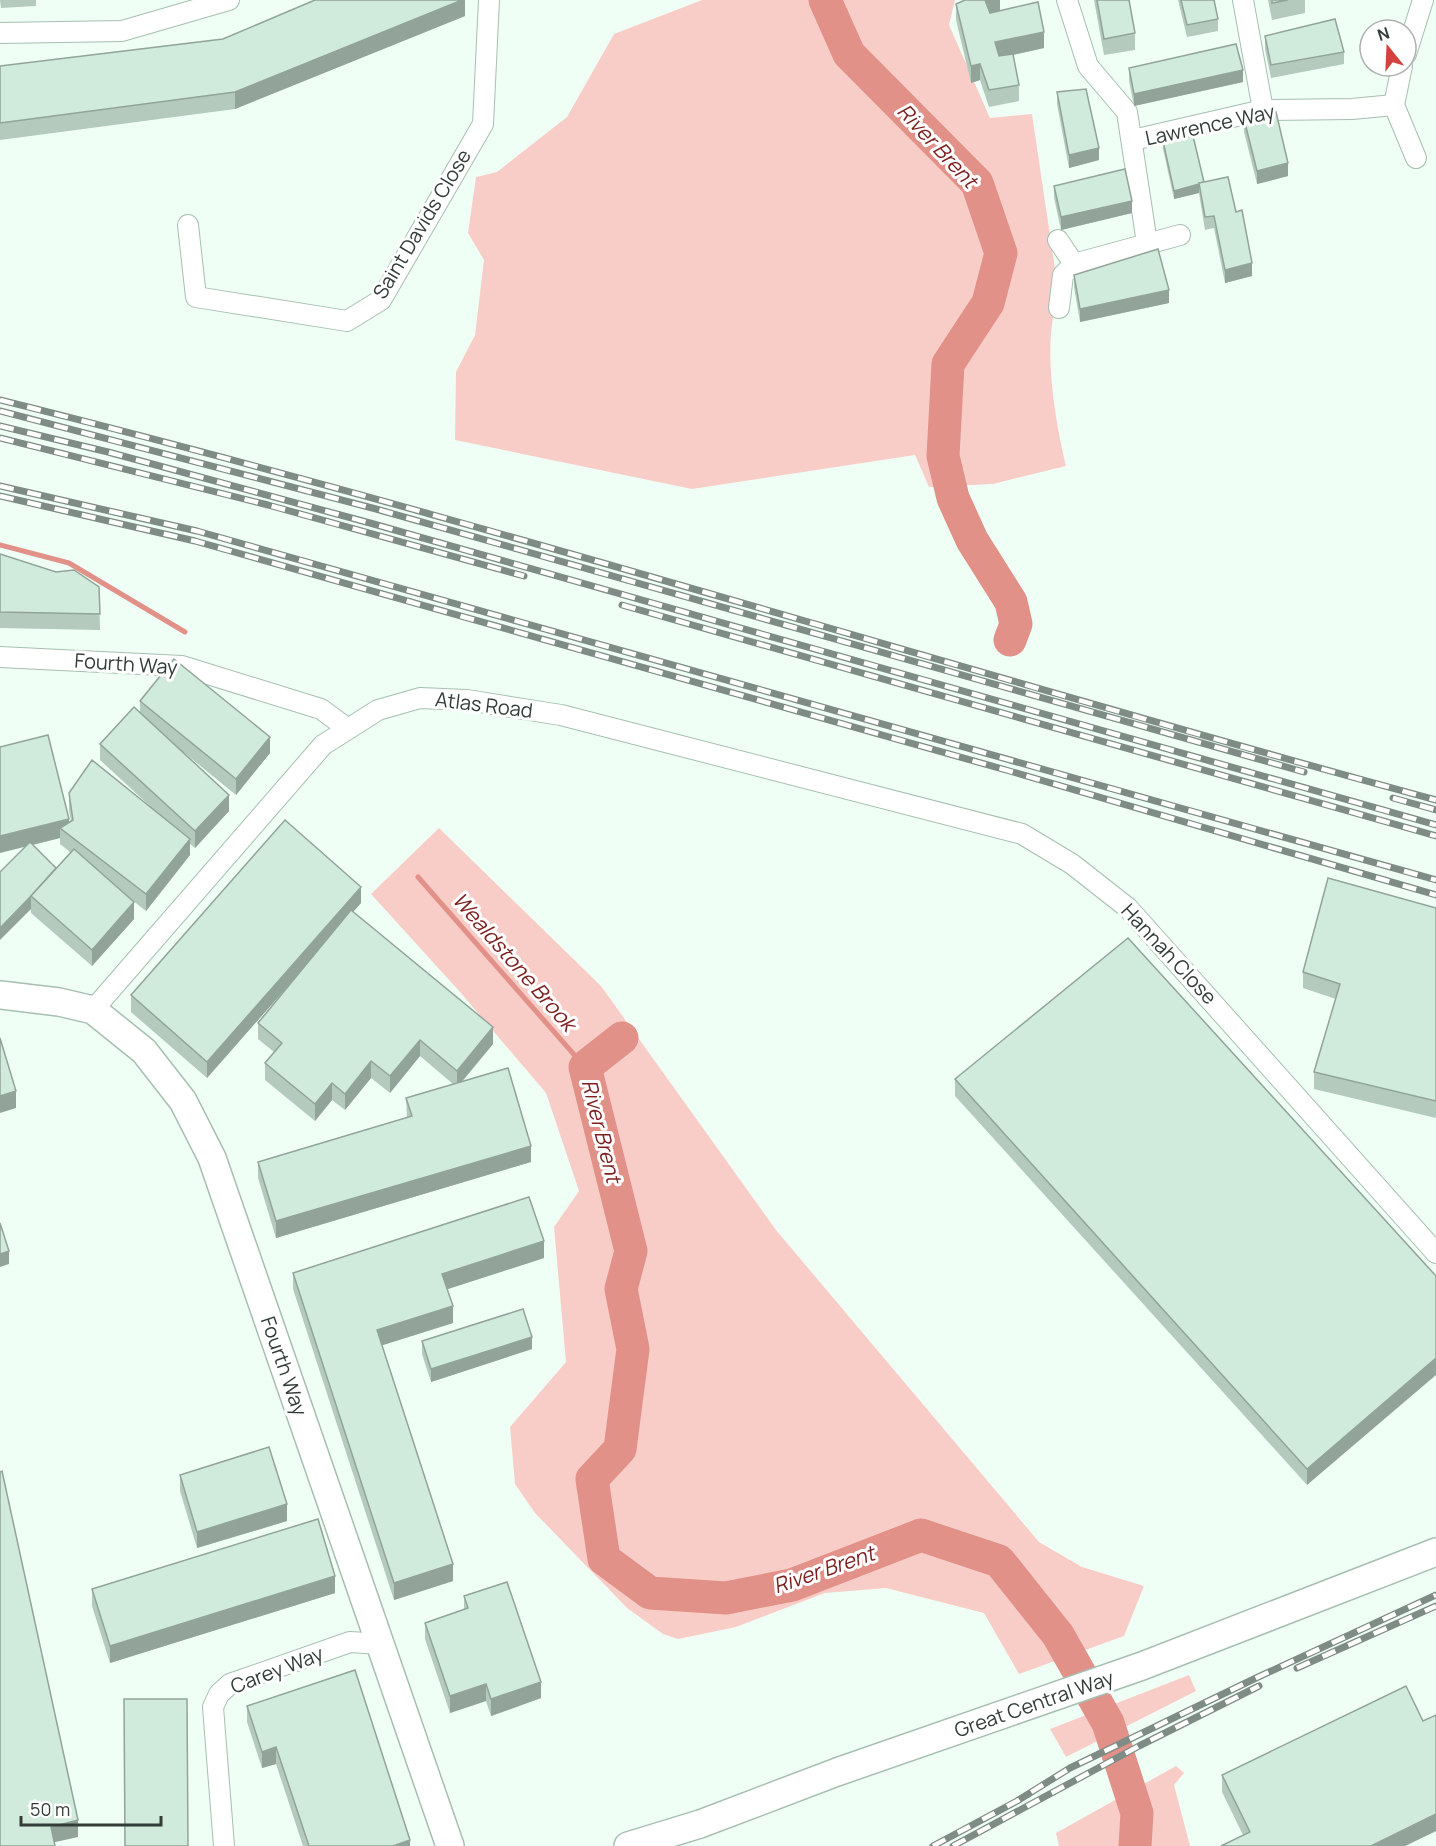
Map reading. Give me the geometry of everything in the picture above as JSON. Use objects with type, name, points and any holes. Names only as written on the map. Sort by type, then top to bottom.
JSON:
[{"type":"main road","name":"Fourth Way","points":[[0,995],[59,1002],[93,1010],[144,1051],[183,1101],[212,1158],[450,1846]]},
{"type":"main road","name":"Great Central Way","points":[[628,1846],[700,1824],[837,1772],[1025,1709],[1436,1552]]},
{"type":"street","points":[[0,33],[122,31],[229,0]]},
{"type":"street","name":"Saint Davids Close","points":[[188,225],[196,297],[347,321],[381,300],[483,124],[489,0]]},
{"type":"street","points":[[1067,0],[1088,66],[1127,112],[1147,243]]},
{"type":"street","points":[[1243,0],[1263,110]]},
{"type":"street","points":[[1417,18],[1423,0]]},
{"type":"street","points":[[1400,78],[1394,105],[1416,158]]},
{"type":"street","name":"Lawrence Way","points":[[1133,141],[1263,110],[1352,109],[1394,105]]},
{"type":"street","points":[[1059,308],[1063,275],[1074,264],[1180,235]]},
{"type":"street","points":[[1058,240],[1074,264]]},
{"type":"street","name":"Fourth Way","points":[[0,657],[182,666],[321,709],[348,729]]},
{"type":"street","name":"Atlas Road","points":[[93,1010],[323,745],[378,710],[420,698],[468,700],[561,715],[819,782]]},
{"type":"street","name":"Hannah Close","points":[[819,782],[1022,834],[1098,883],[1128,908],[1183,967],[1436,1253]]},
{"type":"street","name":"Carey Way","points":[[224,1846],[213,1707],[219,1694],[230,1684],[350,1642],[380,1644]]},
{"type":"shaded area","points":[[702,0],[955,0],[949,25],[990,118],[1032,114],[1059,296],[1051,335],[1050,358],[1054,404],[1066,466],[993,484],[929,487],[915,455],[692,489],[455,440],[456,372],[475,335],[484,260],[468,233],[476,177],[497,172],[567,117],[614,34]]},
{"type":"shaded area","points":[[439,828],[601,986],[776,1230],[1039,1542],[1082,1567],[1144,1586],[1124,1636],[1019,1674],[984,1613],[886,1588],[825,1593],[736,1627],[678,1639],[663,1634],[627,1608],[535,1513],[515,1484],[510,1427],[566,1362],[554,1227],[579,1191],[546,1093],[460,992],[371,894]]},
{"type":"shaded area","points":[[1189,1675],[1196,1691],[1066,1757],[1050,1729]]},
{"type":"shaded area","points":[[1176,1766],[1184,1773],[1174,1785],[1190,1846],[1059,1846],[1056,1833]]},
{"type":"building","points":[[315,0],[462,0],[235,92],[0,123],[0,66],[223,39]]},
{"type":"building","points":[[965,0],[985,0],[990,13],[1038,2],[1044,32],[995,42],[999,56],[1013,54],[1019,85],[989,90],[980,64],[971,66],[956,4]]},
{"type":"building","points":[[1097,0],[1129,0],[1135,33],[1104,39]]},
{"type":"building","points":[[1181,0],[1214,0],[1218,19],[1187,25]]},
{"type":"building","points":[[1272,0],[1288,0],[1272,3]]},
{"type":"building","points":[[1335,19],[1344,52],[1271,65],[1265,36]]},
{"type":"building","points":[[1236,44],[1243,70],[1134,94],[1129,68]]},
{"type":"building","points":[[1086,89],[1099,148],[1069,155],[1057,92]]},
{"type":"building","points":[[1276,112],[1288,163],[1257,171],[1244,119]]},
{"type":"building","points":[[1193,136],[1204,182],[1174,191],[1163,141]]},
{"type":"building","points":[[1125,169],[1132,201],[1061,217],[1054,186]]},
{"type":"building","points":[[1228,177],[1236,212],[1242,210],[1252,263],[1225,270],[1214,216],[1205,217],[1199,183]]},
{"type":"building","points":[[1158,249],[1169,290],[1080,309],[1074,275]]},
{"type":"building","points":[[0,554],[56,572],[74,570],[99,587],[100,614],[0,612]]},
{"type":"building","points":[[174,659],[270,737],[236,779],[140,701]]},
{"type":"building","points":[[134,707],[229,795],[195,831],[100,744]]},
{"type":"building","points":[[48,735],[69,819],[0,836],[0,747]]},
{"type":"building","points":[[92,760],[190,839],[146,894],[60,828],[73,820],[69,793]]},
{"type":"building","points":[[285,820],[361,887],[207,1062],[131,995]]},
{"type":"building","points":[[30,842],[56,868],[0,928],[0,872]]},
{"type":"building","points":[[74,849],[134,902],[92,950],[31,896]]},
{"type":"building","points":[[1328,878],[1436,908],[1436,1101],[1314,1072],[1340,984],[1303,972]]},
{"type":"building","points":[[351,910],[493,1027],[457,1071],[420,1040],[390,1076],[371,1061],[345,1094],[332,1083],[315,1104],[265,1063],[282,1043],[258,1023]]},
{"type":"building","points":[[1128,938],[1436,1276],[1436,1358],[1307,1469],[955,1079]]},
{"type":"building","points":[[0,1038],[16,1091],[0,1096]]},
{"type":"building","points":[[508,1068],[531,1146],[276,1221],[258,1162],[412,1116],[406,1098]]},
{"type":"building","points":[[529,1197],[544,1241],[442,1274],[453,1306],[377,1330],[453,1564],[394,1583],[293,1273]]},
{"type":"building","points":[[0,1223],[9,1251],[0,1254]]},
{"type":"building","points":[[523,1309],[532,1337],[431,1369],[422,1341]]},
{"type":"building","points":[[269,1447],[287,1504],[197,1532],[180,1475]]},
{"type":"building","points":[[2,1471],[78,1820],[51,1827],[55,1846],[0,1846],[0,1472]]},
{"type":"building","points":[[318,1519],[335,1576],[110,1646],[92,1589]]},
{"type":"building","points":[[507,1582],[541,1682],[491,1699],[486,1684],[450,1696],[425,1623],[468,1608],[464,1596]]},
{"type":"building","points":[[355,1670],[410,1840],[393,1846],[309,1846],[276,1747],[262,1752],[247,1706]]},
{"type":"building","points":[[1406,1686],[1423,1721],[1436,1715],[1436,1814],[1371,1846],[1221,1846],[1250,1832],[1222,1775]]},
{"type":"building","points":[[124,1699],[187,1699],[188,1846],[125,1846]]},
{"type":"waterway","name":"River Brent","points":[[825,0],[849,54],[977,183],[1001,253],[988,303],[948,364],[943,456],[953,498],[972,540],[1011,602],[1016,624],[1010,640]]},
{"type":"waterway","name":"Wealdstone Brook","points":[[0,545],[69,563],[185,632]]},
{"type":"waterway","name":"Wealdstone Brook","points":[[418,877],[585,1067]]},
{"type":"waterway","name":"River Brent","points":[[622,1038],[585,1067],[631,1251],[621,1289],[633,1349],[620,1449],[592,1479],[604,1559],[650,1593],[726,1598],[792,1585],[921,1535],[999,1561],[1058,1635],[1108,1723],[1137,1813],[1135,1846]]},
{"type":"railway","points":[[0,400],[361,495],[1436,800]]},
{"type":"railway","points":[[0,411],[376,509],[1304,772]]},
{"type":"railway","points":[[0,426],[108,452],[370,523],[1436,825]]},
{"type":"railway","points":[[0,438],[268,505],[524,576]]},
{"type":"railway","points":[[0,486],[197,531],[1436,880]]},
{"type":"railway","points":[[0,496],[195,541],[1013,772],[1436,895]]},
{"type":"railway","points":[[622,605],[1436,836]]},
{"type":"railway","points":[[1393,798],[1436,810]]},
{"type":"railway","points":[[933,1846],[1017,1801],[1070,1768],[1256,1678],[1436,1595]]},
{"type":"railway","points":[[1297,1668],[1436,1606]]},
{"type":"railway","points":[[953,1846],[1139,1746],[1259,1686]]}]
